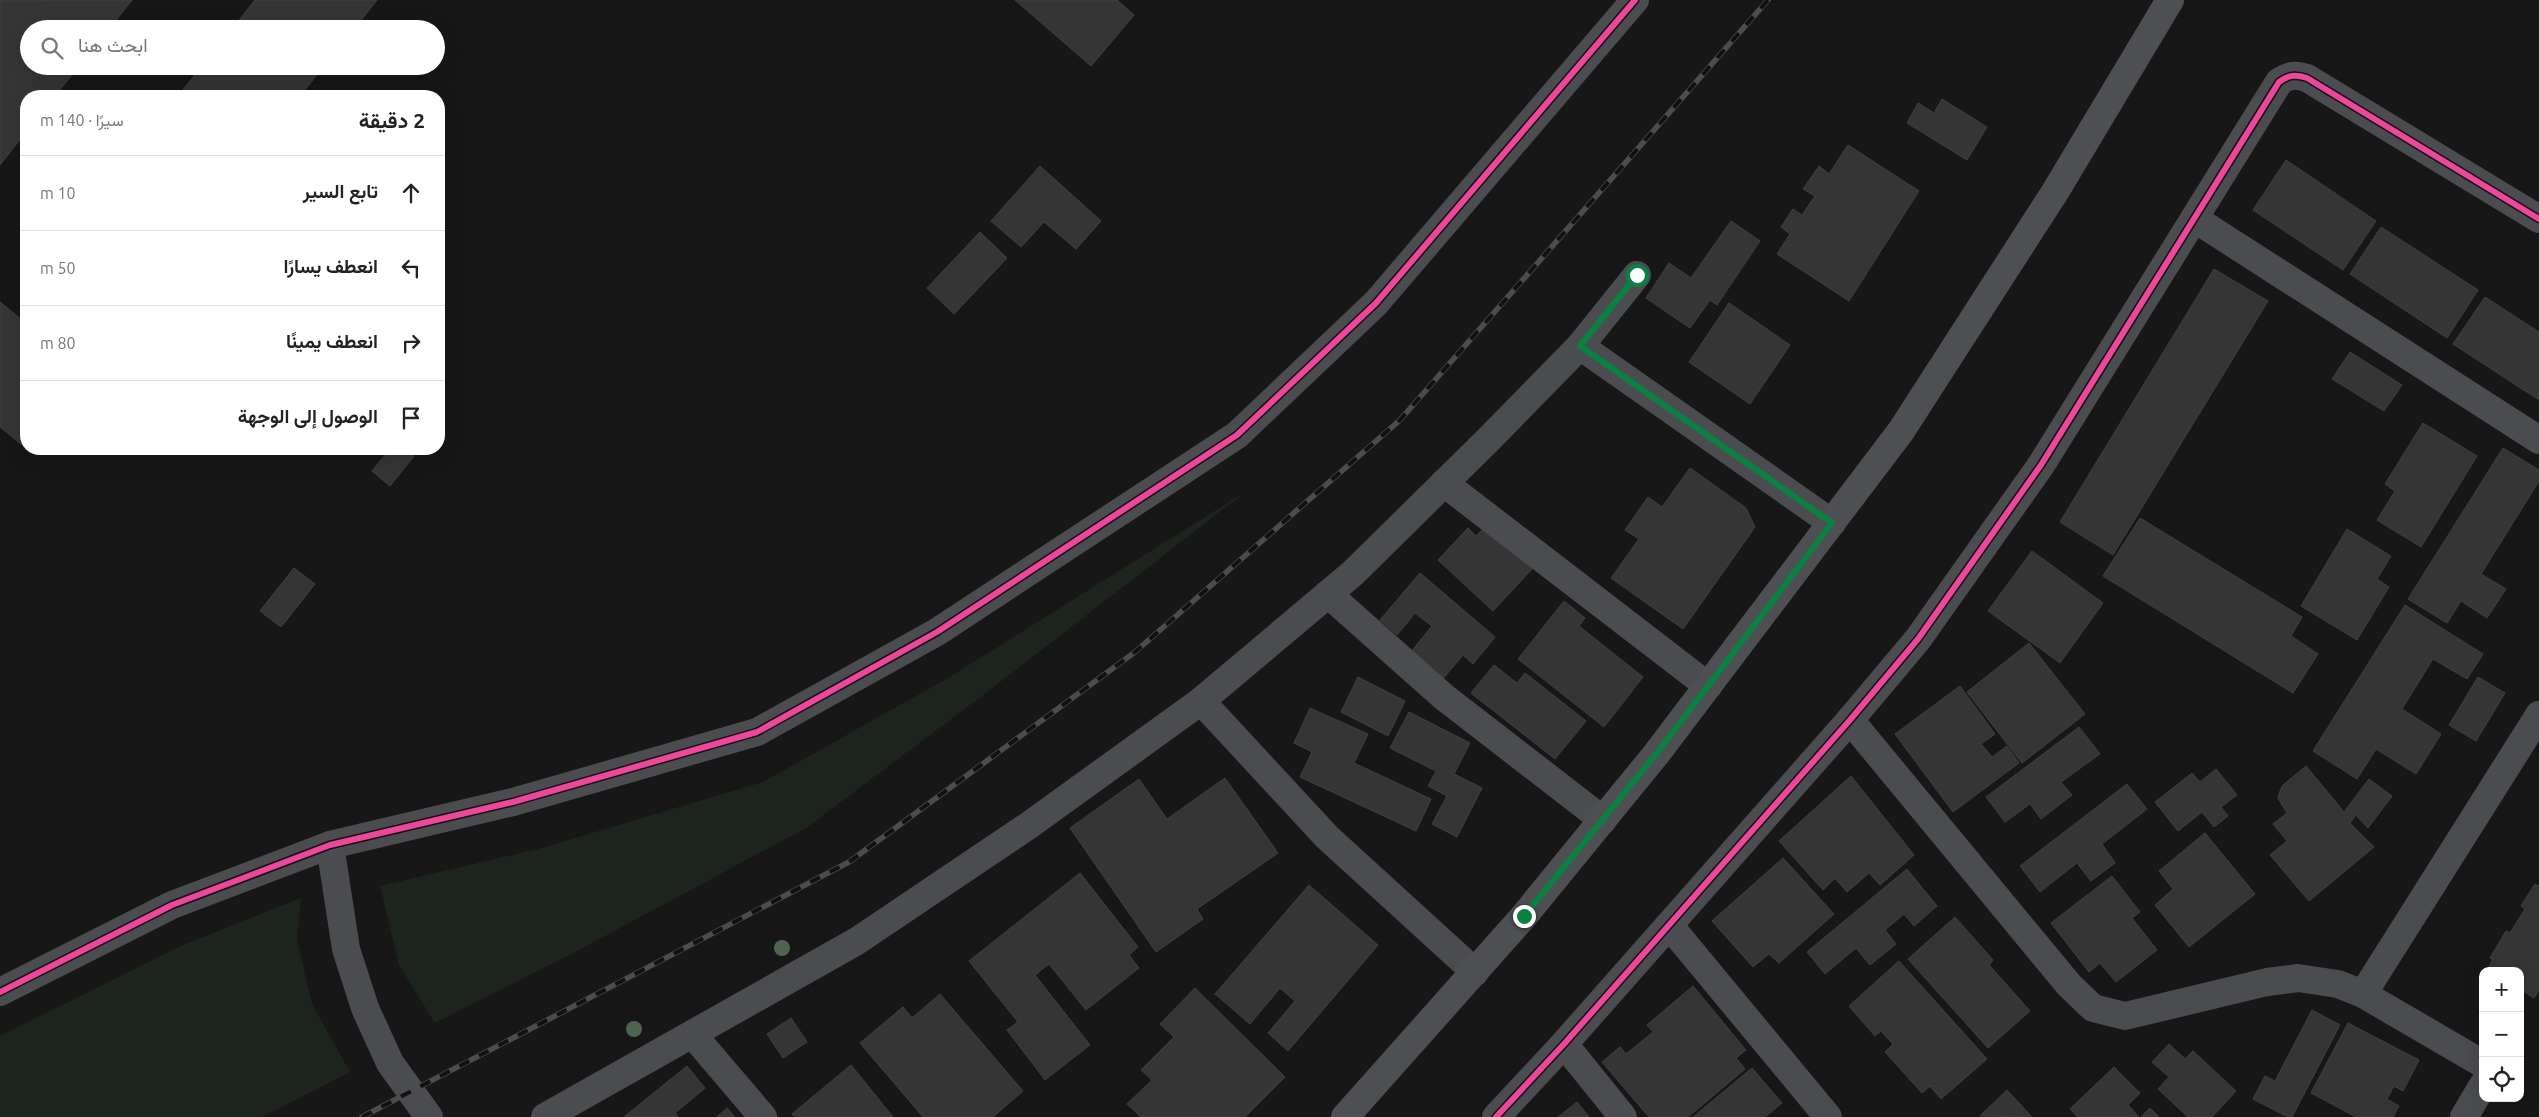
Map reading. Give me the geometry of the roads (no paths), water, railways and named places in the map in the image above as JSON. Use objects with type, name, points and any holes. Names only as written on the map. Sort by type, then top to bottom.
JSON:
[{"type":"main road","points":[[1345,1117],[1475,972],[1603,820],[1708,686],[1901,431],[2055,192],[2170,0]]},
{"type":"street","points":[[0,992],[172,905],[330,846],[513,802],[757,732],[938,632],[1237,435],[1376,303],[1635,0]]},
{"type":"street","points":[[1496,1117],[1564,1044],[1850,720],[1918,638],[2041,465],[2273,90],[2287,76],[2297,74],[2307,78],[2539,218]]},
{"type":"street","points":[[2194,219],[2539,440]]},
{"type":"street","points":[[545,1117],[857,942],[932,892],[1201,701],[1353,573],[1580,346],[1637,275]]},
{"type":"street","points":[[1580,346],[1832,523]]},
{"type":"street","points":[[1444,483],[1708,686]]},
{"type":"street","points":[[1328,594],[1444,698],[1603,820]]},
{"type":"street","points":[[1201,701],[1327,836],[1475,972]]},
{"type":"street","points":[[2363,994],[2539,715]]},
{"type":"street","points":[[1850,720],[2069,985],[2093,1008],[2125,1016],[2267,982],[2298,978],[2338,984],[2363,994],[2479,1062]]},
{"type":"street","points":[[330,846],[346,949],[365,1008],[390,1063],[429,1117]]},
{"type":"street","points":[[1669,925],[1828,1117]]},
{"type":"street","points":[[693,1035],[763,1117]]},
{"type":"street","points":[[1564,1044],[1623,1117]]},
{"type":"street","points":[[2464,1117],[2479,1092]]},
{"type":"railway","points":[[362,1117],[849,862],[1135,652],[1400,420],[1768,0]]}]
